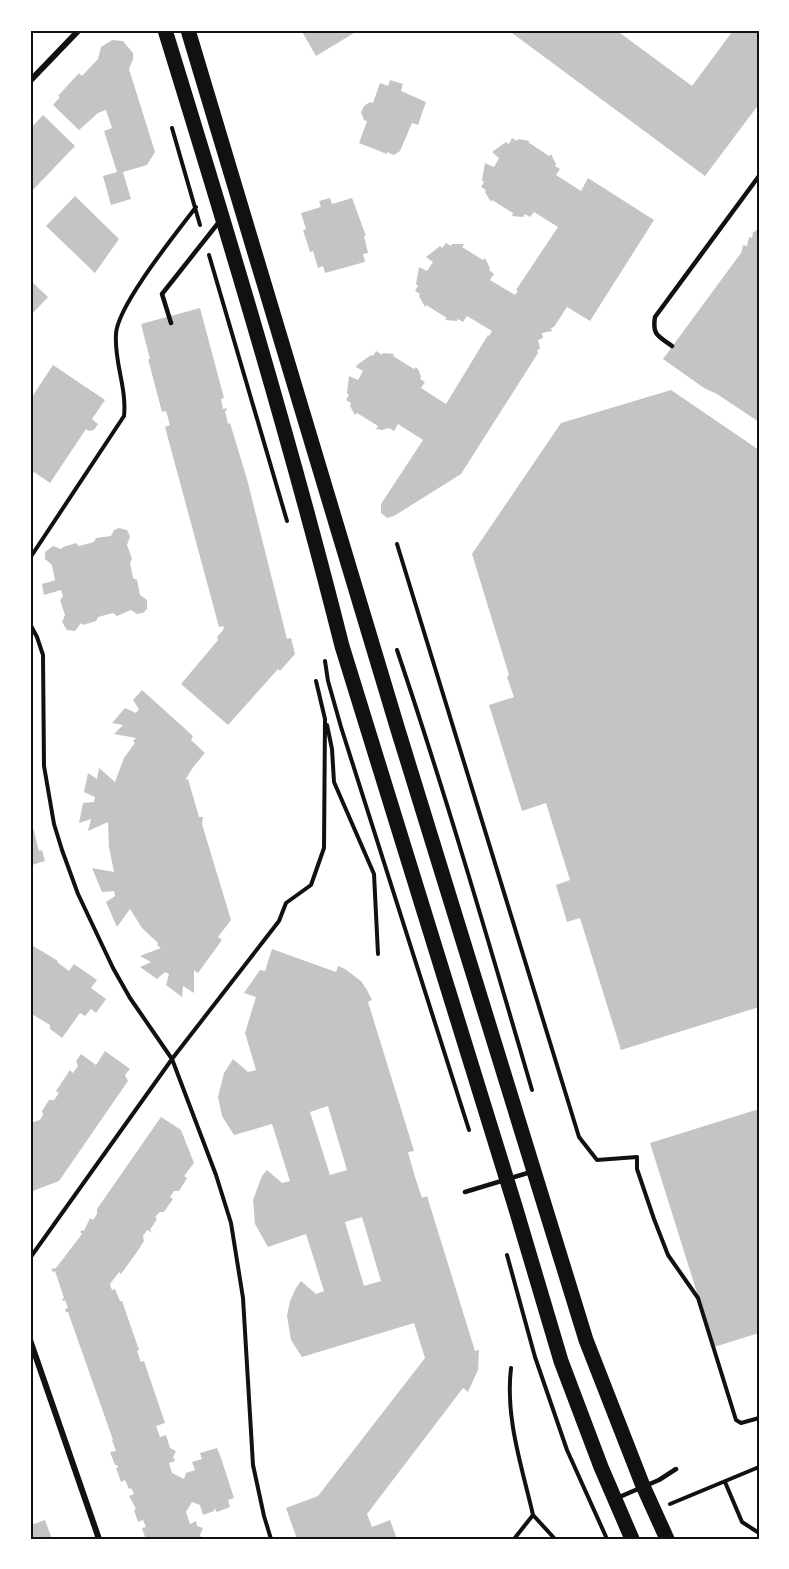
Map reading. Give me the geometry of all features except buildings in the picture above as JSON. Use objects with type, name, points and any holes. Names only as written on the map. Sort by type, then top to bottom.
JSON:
[{"type":"main road","points":[[165,30],[212,182],[318,552],[342,646],[561,1361],[632,1539]]},
{"type":"main road","points":[[188,30],[398,730],[586,1340],[643,1486],[667,1539]]},
{"type":"street","points":[[30,81],[80,30]]},
{"type":"street","points":[[30,1340],[99,1539]]},
{"type":"lane","points":[[672,346],[657,336],[653,329],[655,317],[759,176]]},
{"type":"lane","points":[[171,323],[162,294],[222,218]]},
{"type":"lane","points":[[465,1192],[534,1171]]},
{"type":"lane","points":[[615,1499],[659,1480],[676,1468]]},
{"type":"path","points":[[170,121],[288,526]]},
{"type":"path","points":[[30,558],[124,416],[126,399],[116,354],[116,331],[124,309],[212,182]]},
{"type":"path","points":[[397,544],[579,1137],[597,1160],[638,1157],[637,1169],[668,1255],[698,1298],[736,1420],[741,1423],[759,1418]]},
{"type":"path","points":[[30,624],[43,655],[44,766],[54,824],[62,850],[78,894],[113,968],[130,998],[172,1059],[216,1175],[231,1223],[243,1298],[253,1465],[271,1539]]},
{"type":"path","points":[[395,645],[471,882],[533,1094]]},
{"type":"path","points":[[316,681],[333,749],[334,782],[375,874],[378,954]]},
{"type":"path","points":[[328,681],[472,1140]]},
{"type":"path","points":[[30,1258],[172,1059],[279,921],[286,903],[311,885],[324,848],[325,719]]},
{"type":"path","points":[[511,1368],[508,1391],[514,1435],[533,1515],[555,1539]]},
{"type":"path","points":[[659,1480],[669,1504],[759,1467]]},
{"type":"path","points":[[725,1482],[742,1522],[759,1533]]},
{"type":"path","points":[[514,1539],[533,1515]]}]
